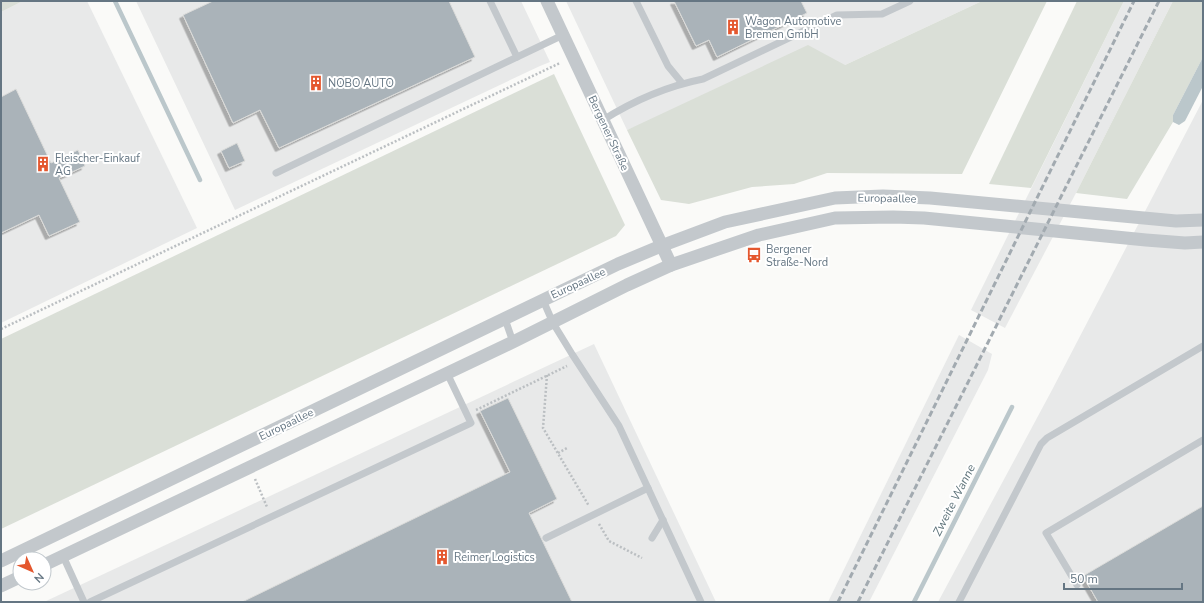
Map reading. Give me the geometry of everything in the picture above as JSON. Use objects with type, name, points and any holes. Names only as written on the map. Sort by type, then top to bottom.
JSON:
[{"type":"street","name":"Bergener Straße","points":[[547,1],[671,265]]},
{"type":"street","name":"Europaallee","points":[[1,561],[543,300],[661,246],[725,222],[835,198],[883,196],[930,198],[1176,221],[1203,220]]},
{"type":"street","name":"Europaallee","points":[[52,561],[553,323],[627,285],[671,265],[758,235],[836,218],[893,216],[1146,240],[1185,243],[1203,242]]},
{"type":"street","points":[[1,586],[12,581]]},
{"type":"lane","points":[[490,1],[517,57]]},
{"type":"lane","points":[[636,1],[668,66],[682,83]]},
{"type":"lane","points":[[603,120],[622,108],[682,83],[703,79],[837,14],[882,14],[910,1]]},
{"type":"lane","points":[[276,173],[563,35]]},
{"type":"lane","points":[[543,300],[553,323],[619,426],[701,602]]},
{"type":"lane","points":[[505,319],[513,342]]},
{"type":"lane","points":[[959,602],[1041,444],[1047,438],[1203,346]]},
{"type":"lane","points":[[90,602],[471,423],[447,373]]},
{"type":"lane","points":[[1077,585],[1046,533],[1203,440]]},
{"type":"lane","points":[[546,538],[648,488]]},
{"type":"lane","points":[[652,538],[663,520]]},
{"type":"lane","points":[[63,556],[84,602]]},
{"type":"path","points":[[1,329],[574,57]]},
{"type":"path","points":[[466,414],[576,361]]},
{"type":"path","points":[[547,375],[543,428],[609,541],[642,558]]},
{"type":"path","points":[[558,453],[567,448]]},
{"type":"path","points":[[250,467],[265,501]]},
{"type":"shaded area","points":[[1,1],[23,1],[1,12]]},
{"type":"shaded area","points":[[23,1],[87,1],[197,228],[1,323],[1,12]]},
{"type":"shaded area","points":[[136,1],[521,1],[550,62],[235,210]]},
{"type":"shaded area","points":[[566,1],[982,1],[845,65],[627,130]]},
{"type":"shaded area","points":[[982,1],[1047,1],[962,174],[827,173],[794,184],[752,187],[689,204],[661,200],[627,130],[808,45],[845,65]]},
{"type":"shaded area","points":[[1077,1],[1124,1],[1031,188],[989,184]]},
{"type":"shaded area","points":[[1124,1],[1173,1],[1076,193],[1005,328],[971,310]]},
{"type":"shaded area","points":[[1173,1],[1203,1],[1203,57],[1173,115],[1173,122],[1127,199],[1076,193]]},
{"type":"shaded area","points":[[1203,57],[1203,86],[1185,121],[1179,125],[1173,122],[1173,115]]},
{"type":"shaded area","points":[[554,74],[625,225],[616,236],[1,529],[1,339]]},
{"type":"shaded area","points":[[1203,100],[1203,602],[938,602],[1052,390]]},
{"type":"shaded area","points":[[959,335],[992,354],[988,370],[869,602],[828,602]]},
{"type":"shaded area","points":[[594,344],[716,602],[44,602]]},
{"type":"building","name":"NOBO AUTO","points":[[213,1],[449,1],[475,57],[279,148],[260,110],[233,123],[183,15]]},
{"type":"building","name":"Wagon Automotive Bremen GmbH","points":[[674,1],[801,1],[807,13],[717,57],[709,40],[696,46]]},
{"type":"building","name":"Fleischer-Einkauf AG","points":[[16,89],[51,163],[78,150],[85,166],[59,178],[80,222],[49,236],[39,215],[1,233],[1,97]]},
{"type":"building","points":[[237,143],[245,161],[229,168],[221,151]]},
{"type":"building","name":"Reimer Logistics","points":[[508,398],[557,499],[529,513],[572,602],[242,602],[510,472],[480,411]]},
{"type":"building","points":[[1203,506],[1203,602],[1098,602],[1083,576]]},
{"type":"waterway","points":[[115,1],[200,180]]},
{"type":"waterway","name":"Zweite Wanne","points":[[914,602],[1012,407]]},
{"type":"railway","points":[[838,602],[1134,1]]},
{"type":"railway","points":[[858,602],[1159,1]]},
{"type":"place","name":"Wagon Automotive Bremen GmbH","points":[[733,27]]},
{"type":"place","name":"NOBO AUTO","points":[[316,83]]},
{"type":"place","name":"Fleischer-Einkauf AG","points":[[43,164]]},
{"type":"place","name":"Bergener Straße-Nord","points":[[754,255]]},
{"type":"place","name":"Reimer Logistics","points":[[442,557]]}]
